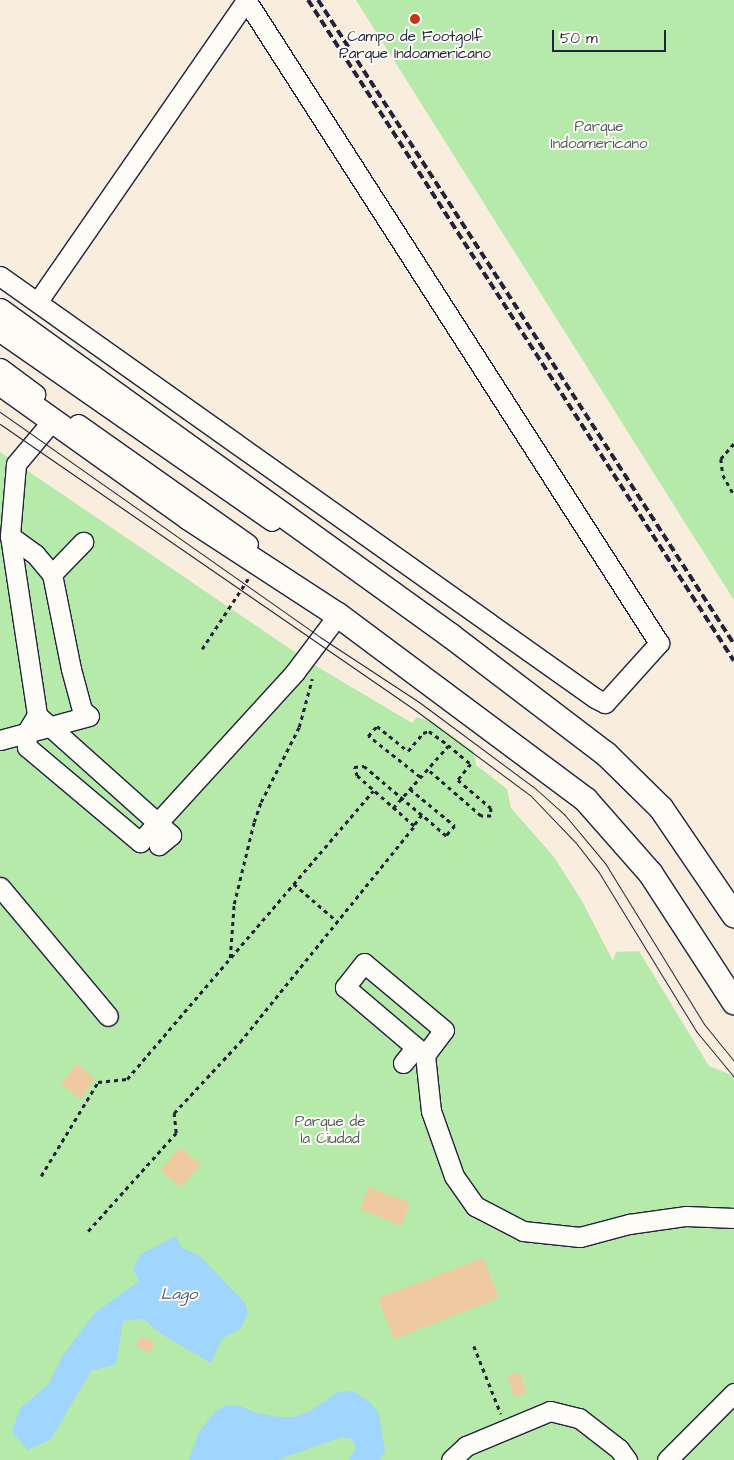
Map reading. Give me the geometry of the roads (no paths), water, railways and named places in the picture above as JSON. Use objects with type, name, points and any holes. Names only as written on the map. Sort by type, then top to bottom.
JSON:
[{"type":"main road","points":[[0,311],[452,636],[571,726],[635,780],[685,840],[734,915]]},
{"type":"main road","points":[[0,383],[189,518],[338,615],[586,800],[651,874],[734,1002]]},
{"type":"street","points":[[0,276],[38,301],[595,698],[605,703],[659,643],[246,1],[38,301]]},
{"type":"street","points":[[0,332],[345,572],[452,636]]},
{"type":"street","points":[[0,368],[244,540],[338,615],[266,707],[157,821],[140,842],[27,746],[26,733]]},
{"type":"street","points":[[52,421],[8,462],[7,492],[10,536],[42,721],[171,835],[159,845]]},
{"type":"street","points":[[0,740],[26,733],[42,721],[89,716],[82,710],[71,669],[52,574],[35,554],[10,536]]},
{"type":"street","points":[[52,574],[83,542]]},
{"type":"street","points":[[0,887],[108,1016]]},
{"type":"street","points":[[403,1062],[420,1051],[444,1030],[364,963],[346,989],[420,1051],[431,1111],[454,1176],[475,1206],[523,1231],[580,1237],[629,1224],[686,1216],[734,1218]]},
{"type":"street","points":[[667,1460],[734,1393]]},
{"type":"street","points":[[451,1460],[466,1446],[507,1426],[550,1410],[579,1418],[619,1450],[627,1460]]},
{"type":"water","name":"Lago","points":[[176,1236],[181,1247],[200,1256],[245,1303],[248,1314],[240,1329],[222,1339],[211,1363],[163,1335],[143,1319],[123,1321],[116,1364],[91,1371],[51,1439],[28,1450],[12,1432],[20,1408],[48,1385],[63,1355],[96,1312],[139,1281],[133,1269],[141,1254]]},
{"type":"water","points":[[353,1391],[370,1402],[379,1414],[385,1451],[380,1460],[348,1460],[356,1448],[352,1439],[342,1437],[277,1460],[189,1460],[199,1432],[214,1413],[226,1405],[240,1406],[254,1412],[278,1417],[294,1417],[310,1411],[338,1392]]},
{"type":"tram line","points":[[0,412],[320,637],[419,702],[536,789],[564,814],[605,863],[704,1024],[734,1061]]},
{"type":"tram line","points":[[0,424],[415,710],[530,795],[576,843],[598,871],[696,1031],[734,1077]]},
{"type":"railway","points":[[308,0],[734,661]]},
{"type":"railway","points":[[318,0],[734,644]]},
{"type":"place","name":"Campo de Footgolf Parque Indoamericano","points":[[415,19]]},
{"type":"park label","name":"Parque Indoamericano","points":[[599,134]]},
{"type":"park label","name":"Parque de la Ciudad","points":[[330,1130]]}]
